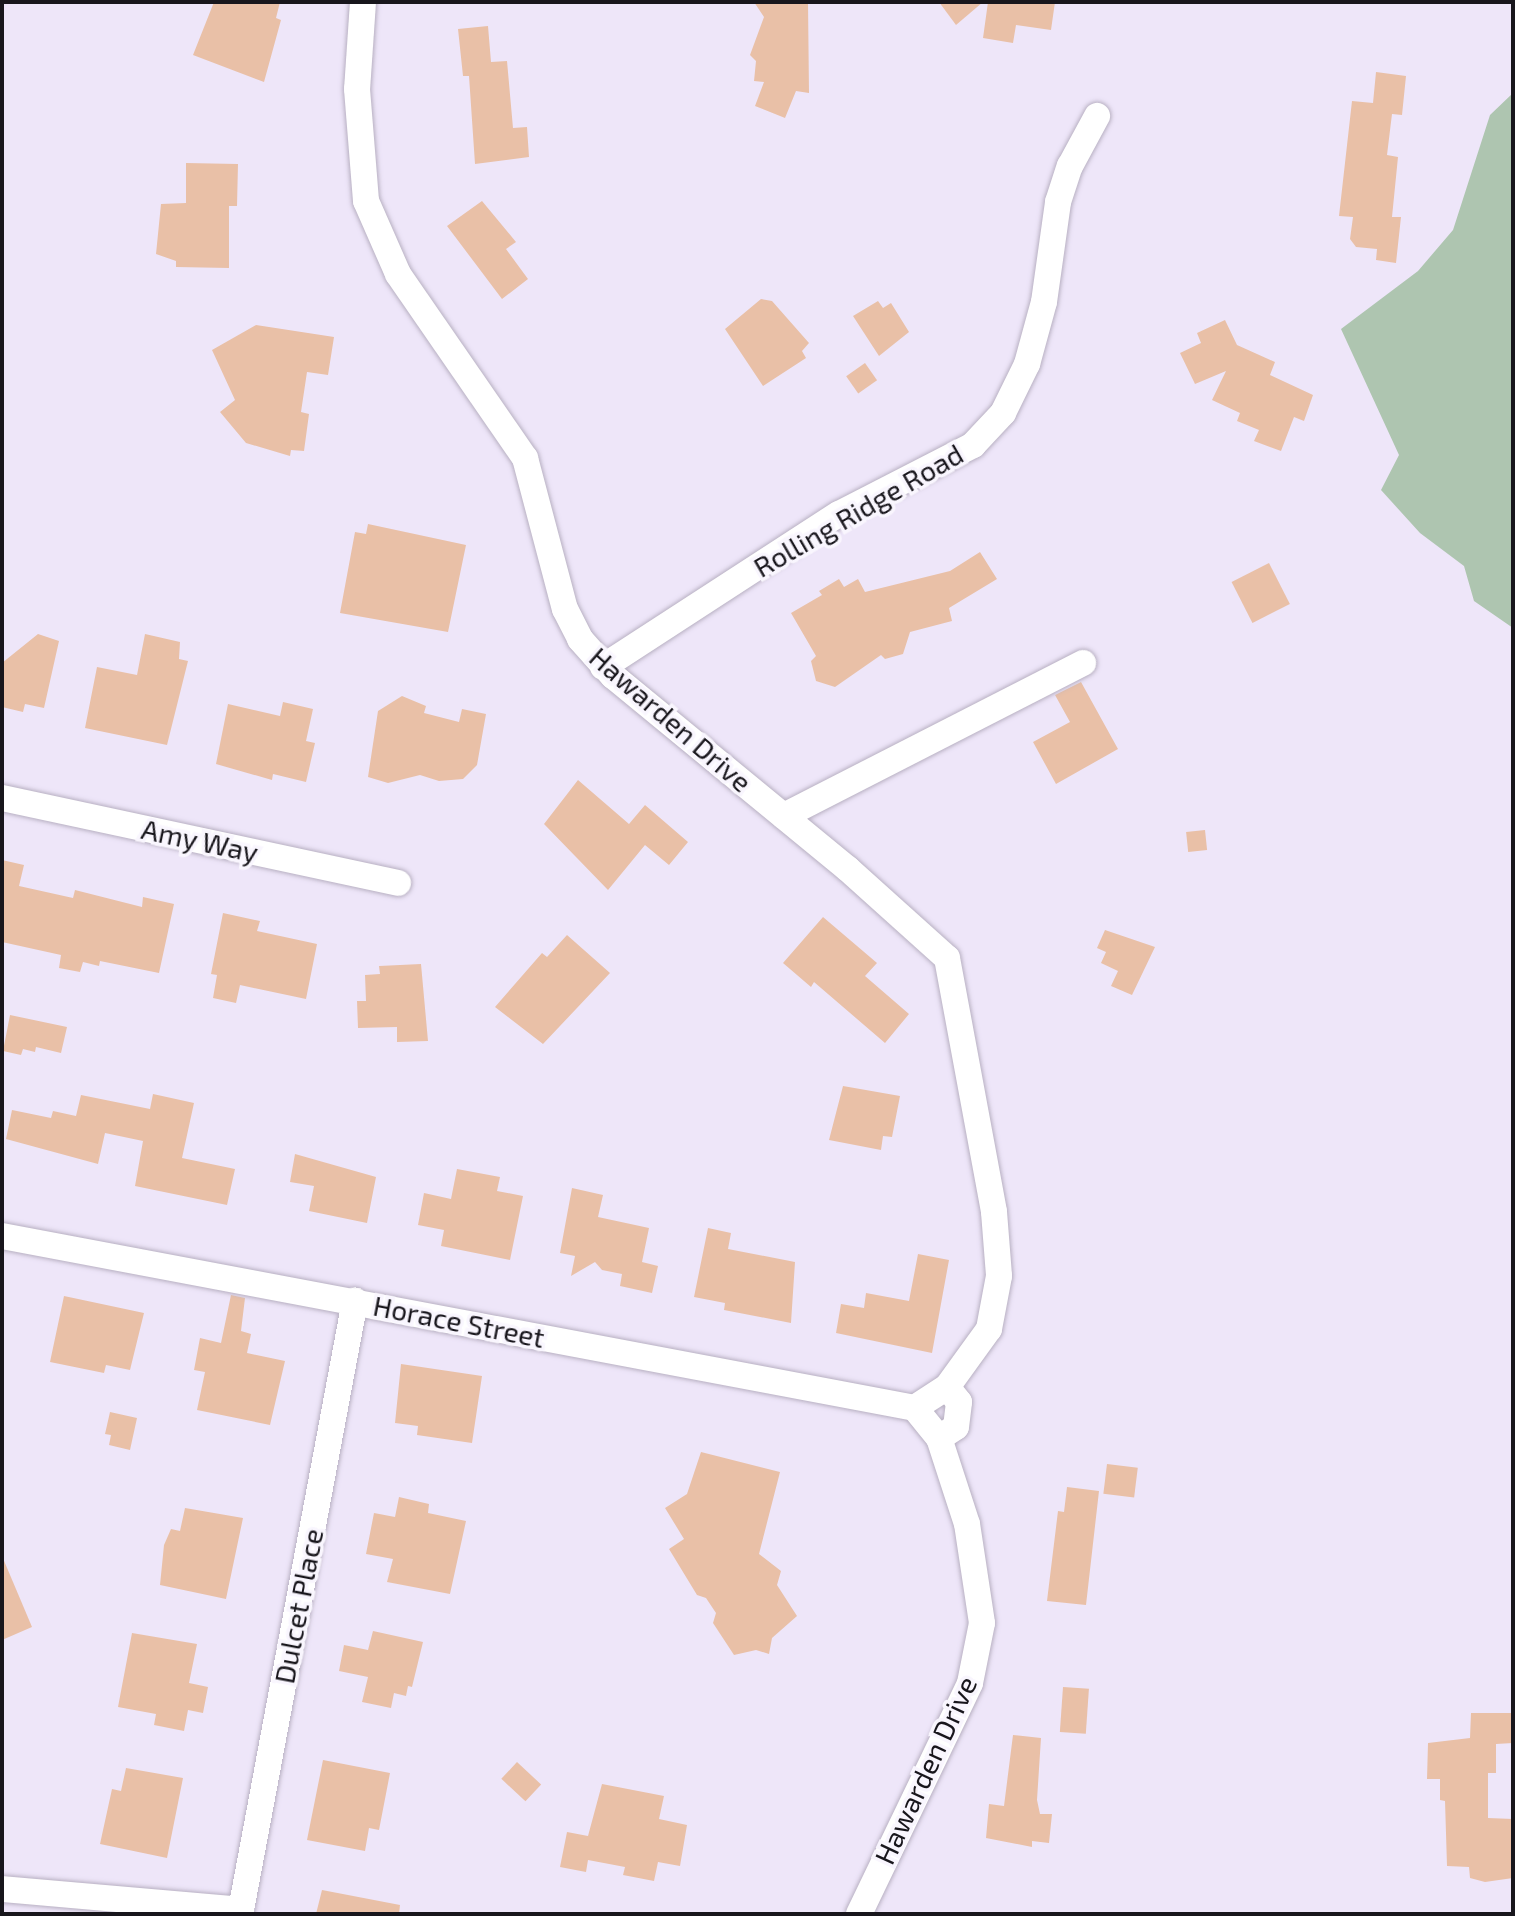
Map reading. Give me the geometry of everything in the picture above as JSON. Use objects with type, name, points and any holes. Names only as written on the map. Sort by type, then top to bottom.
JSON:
[{"type":"street","name":"Hawarden Drive","points":[[363,2],[357,89],[366,201],[398,274],[525,458],[565,609],[580,639],[603,667],[784,816],[947,958],[994,1212],[999,1276],[989,1329],[947,1387],[915,1408],[939,1438],[967,1524],[982,1623],[970,1683],[859,1914]]},
{"type":"street","name":"Rolling Ridge Road","points":[[603,667],[839,514],[973,445],[1003,413],[1027,364],[1041,314],[1058,202],[1070,166],[1097,116]]},
{"type":"street","points":[[784,816],[1083,663]]},
{"type":"street","name":"Amy Way","points":[[2,798],[398,883]]},
{"type":"street","name":"Horace Street","points":[[2,1236],[915,1408]]},
{"type":"street","name":"Dulcet Place","points":[[2,1889],[241,1910],[355,1301]]},
{"type":"street","points":[[939,1438],[956,1427],[959,1402],[947,1387]]},
{"type":"green space","points":[[1513,93],[1513,628],[1474,601],[1464,566],[1420,533],[1381,490],[1399,455],[1341,329],[1418,271],[1453,230],[1490,115]]},
{"type":"building","points":[[214,2],[280,2],[276,18],[281,20],[264,82],[193,55]]},
{"type":"building","points":[[754,2],[808,2],[809,93],[796,91],[785,118],[755,106],[764,82],[754,81],[756,61],[750,55],[764,17]]},
{"type":"building","points":[[939,2],[983,2],[956,25]]},
{"type":"building","points":[[988,2],[1055,2],[1051,30],[1016,25],[1013,43],[983,38]]},
{"type":"building","points":[[488,26],[491,62],[507,61],[513,128],[527,127],[529,157],[475,164],[469,76],[463,76],[458,29]]},
{"type":"building","points":[[1376,72],[1406,76],[1402,115],[1392,114],[1387,155],[1398,157],[1392,217],[1401,217],[1396,263],[1376,260],[1377,249],[1356,247],[1350,239],[1353,217],[1339,216],[1352,101],[1373,103]]},
{"type":"building","points":[[186,163],[238,164],[237,206],[229,206],[229,268],[176,267],[176,261],[156,254],[161,204],[186,203]]},
{"type":"building","points":[[482,201],[516,242],[506,249],[528,279],[502,299],[447,226]]},
{"type":"building","points":[[761,299],[772,301],[809,343],[802,351],[806,358],[763,386],[725,329]]},
{"type":"building","points":[[878,301],[883,308],[891,303],[909,332],[879,356],[853,316]]},
{"type":"building","points":[[1225,320],[1237,345],[1275,362],[1270,375],[1313,395],[1304,421],[1294,417],[1281,451],[1254,441],[1259,430],[1237,421],[1240,413],[1212,400],[1226,371],[1195,384],[1180,353],[1201,343],[1197,333]]},
{"type":"building","points":[[256,325],[334,337],[328,375],[307,372],[301,412],[309,414],[304,451],[291,450],[290,456],[246,443],[220,412],[235,400],[212,350]]},
{"type":"building","points":[[865,363],[877,380],[858,393],[846,376]]},
{"type":"building","points":[[368,524],[466,545],[448,632],[340,613],[355,532],[366,534]]},
{"type":"building","points":[[980,552],[997,579],[949,608],[952,621],[910,632],[903,654],[885,659],[881,655],[835,687],[816,681],[811,661],[816,656],[791,613],[822,595],[819,591],[839,579],[844,587],[858,579],[865,592],[950,571]]},
{"type":"building","points":[[1269,563],[1290,604],[1252,623],[1232,582]]},
{"type":"building","points":[[38,634],[59,641],[44,708],[25,704],[23,712],[2,707],[2,663]]},
{"type":"building","points":[[145,634],[180,642],[179,659],[188,661],[167,745],[85,728],[97,667],[137,675]]},
{"type":"building","points":[[1081,682],[1118,749],[1056,784],[1033,742],[1070,722],[1055,695]]},
{"type":"building","points":[[402,696],[426,706],[424,713],[459,722],[462,709],[486,714],[477,765],[463,779],[439,781],[420,775],[388,783],[368,777],[378,711]]},
{"type":"building","points":[[283,702],[313,709],[306,741],[315,743],[306,782],[273,774],[272,780],[216,764],[228,704],[280,716]]},
{"type":"building","points":[[578,780],[629,824],[645,805],[688,842],[669,865],[645,845],[608,890],[544,824]]},
{"type":"building","points":[[1205,830],[1207,850],[1188,852],[1186,832]]},
{"type":"building","points":[[2,860],[24,865],[19,886],[73,898],[75,890],[142,907],[143,897],[174,904],[159,973],[100,961],[99,966],[83,962],[80,972],[59,968],[61,955],[2,942]]},
{"type":"building","points":[[223,913],[260,921],[257,931],[317,944],[306,999],[240,985],[236,1003],[213,998],[217,975],[211,974]]},
{"type":"building","points":[[823,917],[877,963],[865,976],[909,1014],[885,1043],[814,982],[811,987],[783,963]]},
{"type":"building","points":[[1105,930],[1155,947],[1132,995],[1111,986],[1118,971],[1101,963],[1106,952],[1097,948]]},
{"type":"building","points":[[567,935],[610,973],[543,1044],[495,1007],[542,953],[547,957]]},
{"type":"building","points":[[421,964],[428,1041],[397,1042],[397,1027],[358,1028],[357,1001],[366,1001],[365,975],[380,974],[379,966]]},
{"type":"building","points":[[10,1015],[67,1027],[61,1053],[36,1047],[35,1052],[23,1049],[21,1055],[3,1051]]},
{"type":"building","points":[[843,1086],[900,1096],[892,1137],[883,1136],[881,1150],[829,1140]]},
{"type":"building","points":[[153,1094],[194,1103],[182,1158],[235,1169],[227,1205],[135,1186],[143,1141],[105,1133],[98,1164],[6,1139],[12,1110],[51,1118],[53,1111],[76,1116],[81,1095],[150,1109]]},
{"type":"building","points":[[295,1154],[376,1177],[367,1223],[309,1211],[314,1186],[290,1182]]},
{"type":"building","points":[[457,1169],[500,1177],[497,1191],[523,1196],[510,1260],[441,1246],[444,1230],[418,1225],[424,1193],[451,1199]]},
{"type":"building","points":[[572,1188],[603,1195],[598,1217],[649,1228],[642,1262],[658,1266],[652,1293],[620,1286],[622,1274],[602,1270],[595,1262],[571,1276],[575,1256],[560,1253]]},
{"type":"building","points":[[708,1228],[731,1233],[728,1249],[795,1262],[791,1323],[724,1310],[725,1303],[694,1297]]},
{"type":"building","points":[[918,1254],[949,1260],[932,1353],[836,1333],[841,1304],[864,1308],[866,1293],[909,1301]]},
{"type":"building","points":[[231,1295],[245,1298],[241,1331],[251,1334],[247,1353],[285,1361],[270,1425],[197,1410],[205,1372],[194,1370],[200,1338],[221,1343]]},
{"type":"building","points":[[64,1296],[144,1313],[130,1370],[106,1365],[104,1373],[50,1362]]},
{"type":"building","points":[[401,1364],[482,1376],[472,1443],[417,1435],[418,1426],[395,1423]]},
{"type":"building","points":[[110,1412],[137,1418],[130,1450],[109,1445],[111,1435],[105,1434]]},
{"type":"building","points":[[701,1452],[780,1472],[759,1554],[781,1571],[777,1585],[797,1616],[772,1638],[769,1654],[756,1650],[734,1655],[713,1623],[716,1613],[706,1598],[697,1595],[669,1549],[684,1539],[665,1508],[687,1494]]},
{"type":"building","points":[[1107,1464],[1138,1468],[1134,1498],[1103,1494]]},
{"type":"building","points":[[1067,1487],[1099,1491],[1086,1605],[1047,1601],[1058,1511],[1064,1512]]},
{"type":"building","points":[[399,1497],[429,1504],[428,1513],[466,1521],[450,1594],[387,1582],[393,1559],[366,1554],[374,1513],[395,1517]]},
{"type":"building","points":[[185,1508],[243,1518],[226,1599],[160,1585],[164,1545],[171,1529],[180,1531]]},
{"type":"building","points":[[2,1556],[32,1627],[2,1640]]},
{"type":"building","points":[[373,1631],[423,1642],[412,1687],[408,1686],[406,1696],[394,1693],[391,1708],[362,1702],[368,1677],[339,1671],[344,1645],[368,1650]]},
{"type":"building","points":[[132,1633],[197,1644],[189,1683],[208,1687],[203,1713],[188,1710],[184,1731],[154,1725],[156,1714],[118,1707]]},
{"type":"building","points":[[1063,1687],[1089,1689],[1086,1734],[1060,1732]]},
{"type":"building","points":[[1471,1713],[1513,1713],[1513,1743],[1496,1744],[1496,1773],[1488,1773],[1488,1818],[1513,1819],[1513,1878],[1485,1882],[1470,1878],[1469,1867],[1447,1866],[1445,1801],[1440,1800],[1440,1779],[1427,1779],[1428,1743],[1470,1738]]},
{"type":"building","points":[[1013,1735],[1041,1738],[1037,1800],[1040,1814],[1052,1814],[1049,1843],[1032,1841],[1032,1847],[986,1838],[989,1804],[1004,1806]]},
{"type":"building","points":[[323,1760],[390,1773],[379,1830],[369,1828],[365,1851],[307,1840]]},
{"type":"building","points":[[517,1762],[541,1785],[525,1801],[501,1779]]},
{"type":"building","points":[[126,1768],[183,1778],[167,1858],[100,1844],[112,1789],[121,1791]]},
{"type":"building","points":[[602,1784],[664,1796],[659,1819],[687,1825],[680,1866],[658,1862],[654,1881],[623,1875],[625,1867],[588,1860],[586,1872],[560,1867],[567,1832],[588,1836]]},
{"type":"building","points":[[322,1890],[400,1905],[399,1914],[316,1914]]}]
